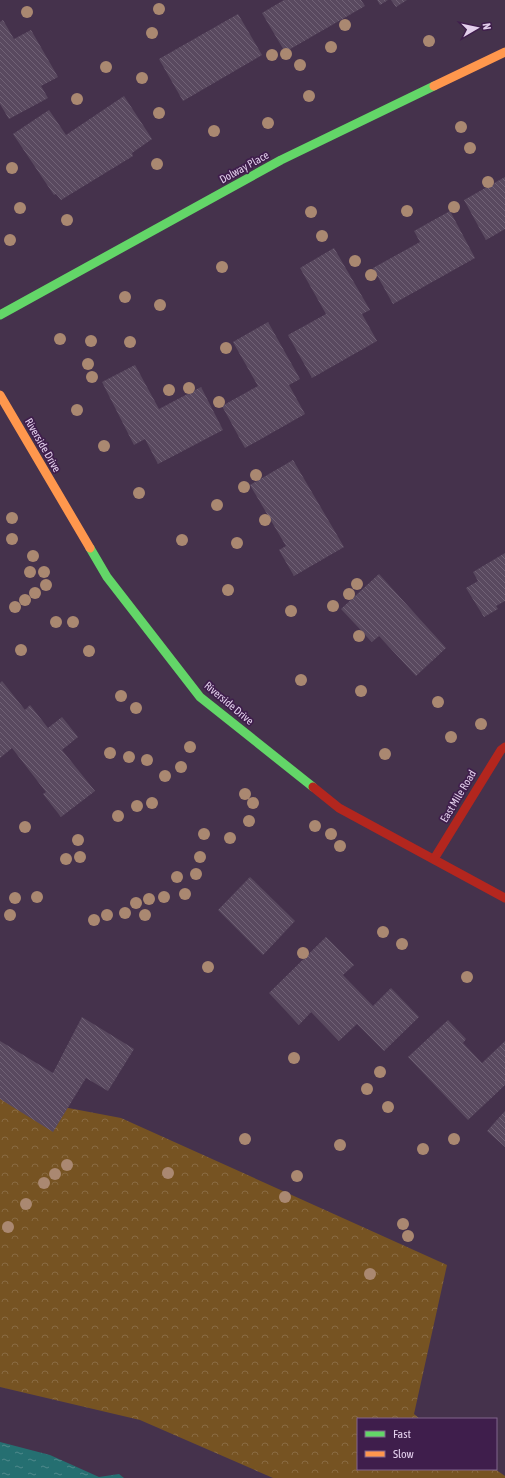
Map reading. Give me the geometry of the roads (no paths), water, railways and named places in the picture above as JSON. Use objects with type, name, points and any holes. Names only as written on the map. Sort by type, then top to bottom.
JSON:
[{"type":"main road","name":"Dolway Place","points":[[0,315],[281,160],[505,52]]},
{"type":"main road","name":"Riverside Drive","points":[[0,395],[106,577],[200,697],[339,808],[505,898]]},
{"type":"main road","name":"East Mile Road","points":[[434,859],[500,750],[505,747]]},
{"type":"water","points":[[0,1442],[50,1455],[99,1477],[119,1474],[124,1478],[0,1478]]}]
